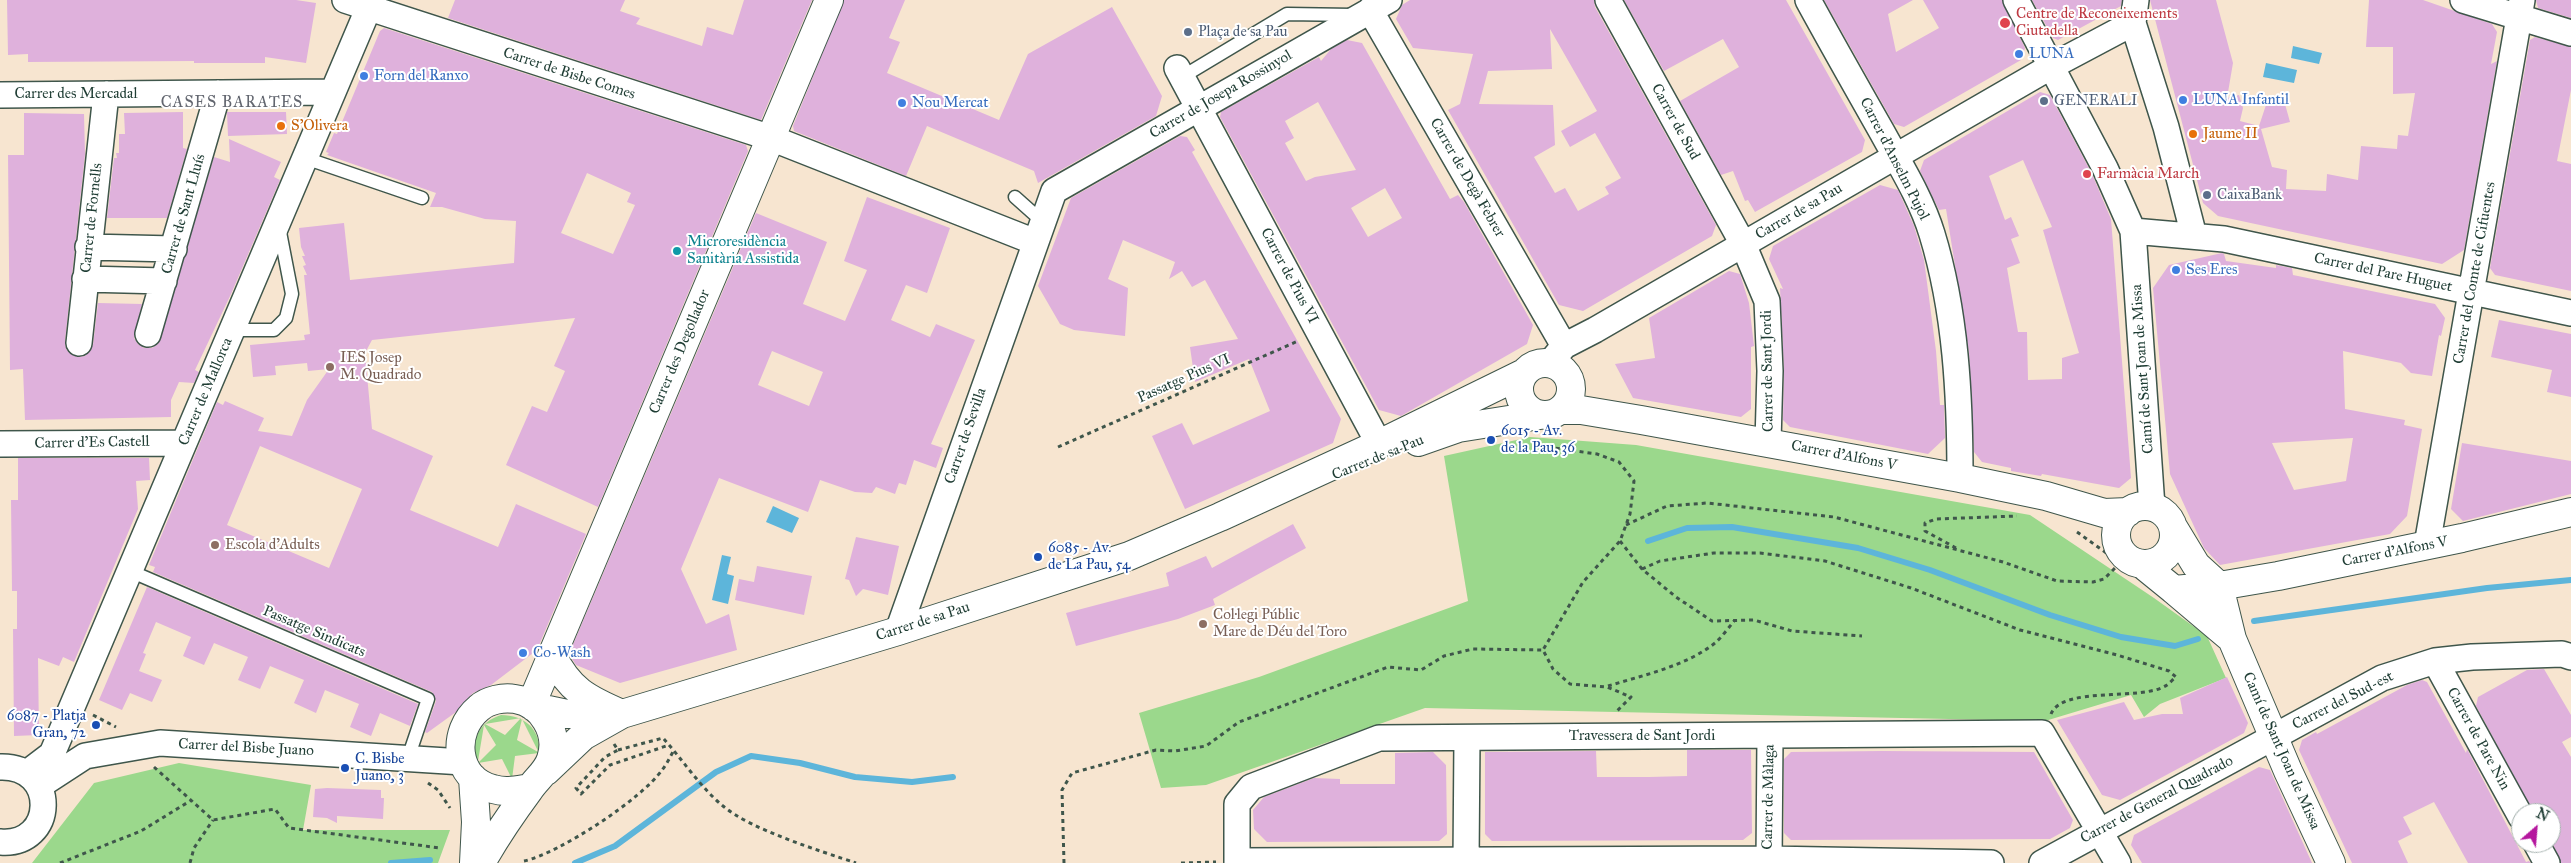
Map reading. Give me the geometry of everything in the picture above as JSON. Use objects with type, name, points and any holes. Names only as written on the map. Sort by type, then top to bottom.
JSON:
[{"type":"street","name":"Carrer de Bisbe Comes","points":[[345,0],[370,4],[771,138]]},
{"type":"street","name":"Carrer des Degollador","points":[[532,706],[829,0]]},
{"type":"street","name":"Carrer de Sud","points":[[1608,0],[1743,244]]},
{"type":"street","name":"Carrer d'Anselm Pujol","points":[[1808,0],[1896,158],[1932,234],[1944,286],[1954,353],[1960,426],[1960,478]]},
{"type":"street","points":[[2016,0],[2105,168],[2134,230]]},
{"type":"street","points":[[2463,0],[2520,8],[2571,33]]},
{"type":"street","name":"Carrer de Mallorca","points":[[33,779],[52,754],[370,4]]},
{"type":"street","name":"Carrer del Comte de Cifuentes","points":[[2427,545],[2520,8]]},
{"type":"street","name":"Carrer de Josepa Rossinyol","points":[[1054,192],[1373,9]]},
{"type":"street","name":"Carrer de Degà Febrer","points":[[1373,9],[1561,362]]},
{"type":"street","points":[[2135,11],[2194,236]]},
{"type":"street","name":"Carrer de sa Pau","points":[[1561,362],[1743,244],[1896,158],[2052,66],[2135,11]]},
{"type":"street","points":[[1179,72],[1199,108]]},
{"type":"street","name":"Carrer des Mercadal","points":[[0,95],[332,92]]},
{"type":"street","name":"Carrer de Sant Lluís","points":[[148,334],[218,93]]},
{"type":"street","name":"Carrer de Fornells","points":[[79,342],[106,94]]},
{"type":"street","name":"Carrer de Pius VI","points":[[1199,108],[1379,444]]},
{"type":"street","points":[[771,138],[1039,232]]},
{"type":"street","name":"Carrer de Sevilla","points":[[898,631],[1054,192]]},
{"type":"street","name":"Carrer del Pare Huguet","points":[[2134,230],[2224,239],[2571,313]]},
{"type":"street","name":"Camí de Sant Joan de Missa","points":[[2134,230],[2140,509]]},
{"type":"street","points":[[89,238],[174,249]]},
{"type":"street","name":"Carrer de Sant Jordi","points":[[1743,244],[1767,300],[1770,371],[1768,442]]},
{"type":"street","points":[[85,279],[164,281]]},
{"type":"street","points":[[1561,362],[1571,391],[1570,398],[1543,420],[1528,410],[1520,399],[1519,385],[1524,373],[1535,364],[1561,362]]},
{"type":"street","name":"Carrer d'Alfons V","points":[[1561,362],[1576,385],[1602,402],[1641,420]]},
{"type":"street","name":"Carrer de sa Pau","points":[[538,780],[582,736],[622,714],[898,631],[1129,556],[1220,517],[1379,444],[1524,373]]},
{"type":"street","name":"Carrer d'Alfons V","points":[[1543,420],[1581,410],[1768,442],[1960,478],[2035,503],[2072,512],[2126,558]]},
{"type":"street","name":"Carrer de sa Pau","points":[[1220,517],[1458,428],[1543,420]]},
{"type":"street","name":"Carrer d'Es Castell","points":[[0,444],[184,443]]},
{"type":"street","name":"Carrer d'Alfons V","points":[[2035,503],[2104,513],[2140,509]]},
{"type":"street","points":[[2173,527],[2174,535],[2170,551],[2158,562],[2126,558],[2116,531],[2118,523],[2140,509],[2165,514],[2173,527],[2196,565],[2218,586]]},
{"type":"street","name":"Carrer d'Alfons V","points":[[2218,586],[2427,545],[2571,512]]},
{"type":"street","name":"Camí de Sant Joan de Missa","points":[[2126,558],[2174,590],[2232,640]]},
{"type":"street","points":[[2174,590],[2218,586]]},
{"type":"street","name":"Camí de Sant Joan de Missa","points":[[2218,586],[2232,640],[2273,738],[2331,863]]},
{"type":"street","points":[[552,655],[565,679],[576,691],[594,702],[622,714]]},
{"type":"street","name":"Carrer del Sud-est","points":[[2273,738],[2382,678],[2435,661],[2472,657],[2567,656]]},
{"type":"street","name":"Carrer de Pare Nin","points":[[2435,661],[2514,803]]},
{"type":"street","points":[[474,863],[476,822],[468,770],[460,746],[462,730],[470,715],[483,704],[498,699],[515,699],[532,706],[544,717],[551,730],[554,744],[552,758],[481,863]]},
{"type":"street","name":"Carrer de sa Pau","points":[[532,706],[567,714],[622,714]]},
{"type":"street","points":[[2042,733],[2118,863]]},
{"type":"street","name":"Travessera de Sant Jordi","points":[[1238,862],[1237,804],[1251,786],[1379,738],[2042,733]]},
{"type":"street","name":"Carrer de Màlaga","points":[[1768,861],[1770,736]]},
{"type":"street","points":[[1466,862],[1467,738]]},
{"type":"street","name":"Carrer de General Quadrado","points":[[2042,863],[2273,738]]},
{"type":"street","name":"Carrer del Bisbe Juano","points":[[33,779],[85,756],[160,743],[408,758],[468,770]]},
{"type":"street","points":[[0,767],[18,769],[33,779],[44,806],[38,826],[22,839],[0,842]]},
{"type":"street","points":[[468,770],[491,789],[506,792],[538,780]]},
{"type":"street","points":[[1238,862],[1768,861],[1991,863]]},
{"type":"lane","points":[[1179,72],[1287,14],[1373,9]]},
{"type":"lane","points":[[305,158],[422,198]]},
{"type":"lane","points":[[1015,197],[1039,232]]},
{"type":"lane","points":[[233,330],[274,330],[286,318],[292,294],[284,245],[278,223]]},
{"type":"lane","name":"Passatge Sindicats","points":[[130,571],[428,700],[408,758]]},
{"type":"path","name":"Passatge Pius VI","points":[[1058,447],[1319,332]]},
{"type":"path","points":[[1543,420],[1539,446],[1597,454],[1619,462],[1634,481],[1630,514],[1620,541],[1583,582],[1543,650]]},
{"type":"path","points":[[1964,551],[1925,531],[1925,523],[1936,519],[2017,516],[2035,503]]},
{"type":"path","points":[[1626,525],[1667,506],[1716,504],[1834,517],[2003,562],[2057,581],[2074,583],[2104,579],[2126,558],[2076,531]]},
{"type":"path","points":[[1620,541],[1642,569],[1676,597],[1712,621],[1754,620],[1792,631],[1862,636]]},
{"type":"path","points":[[1642,569],[1660,561],[1714,553],[1760,553],[1825,561],[1912,588],[2020,630],[2117,655],[2168,671],[2176,677],[2167,686],[2146,691],[2070,699],[2053,708],[2042,733]]},
{"type":"path","points":[[1543,650],[1554,669],[1570,684],[1608,686],[1656,672],[1700,653],[1716,642],[1736,620]]},
{"type":"path","points":[[1064,863],[1062,790],[1072,773],[1156,750],[1175,751],[1206,746],[1239,722],[1388,667],[1421,670],[1444,656],[1473,649],[1543,650]]},
{"type":"path","points":[[1608,686],[1631,697],[1611,718],[1609,737]]},
{"type":"path","points":[[669,745],[610,765],[581,794],[576,788],[605,756],[618,750],[663,738],[724,807],[749,822],[856,863]]},
{"type":"path","points":[[613,742],[618,750]]},
{"type":"path","points":[[524,861],[540,858],[582,834],[630,800],[662,771],[674,750]]},
{"type":"path","points":[[152,765],[190,802],[213,820]]},
{"type":"path","points":[[60,863],[141,831],[190,802]]},
{"type":"path","points":[[190,863],[194,848],[213,820],[275,809],[288,828],[440,848]]},
{"type":"path","points":[[1181,863],[1238,862]]},
{"type":"green space","points":[[1530,437],[1636,445],[2030,515],[2207,636],[2226,678],[2160,704],[2144,717],[2131,695],[2045,721],[1425,708],[1206,785],[1161,788],[1139,713],[1259,677],[1468,601],[1444,456]]},
{"type":"green space","points":[[501,715],[519,718],[485,724]]},
{"type":"green space","points":[[520,719],[522,720],[517,740],[538,752],[523,720],[534,730],[539,744],[539,753],[515,756],[512,779],[502,759],[478,763],[475,747],[478,733],[484,725],[485,724],[505,735]],"holes":[[[484,725],[496,745],[479,762],[478,761]]]},
{"type":"green space","points":[[179,763],[311,785],[303,830],[450,830],[438,863],[32,863],[94,783]]},
{"type":"water","points":[[2293,46],[2322,53],[2319,64],[2291,58]]},
{"type":"water","points":[[2266,63],[2297,70],[2294,83],[2263,77]]},
{"type":"water","points":[[773,506],[799,518],[792,533],[766,522]]},
{"type":"water","points":[[722,555],[731,557],[727,574],[734,576],[728,604],[712,600]]},
{"type":"building","points":[[7,0],[296,0],[316,3],[306,63],[265,57],[265,63],[194,63],[194,61],[28,62],[28,54],[8,55]]},
{"type":"building","points":[[455,0],[625,0],[620,11],[640,18],[636,24],[702,46],[707,27],[733,35],[744,0],[812,0],[761,120],[448,18]]},
{"type":"building","points":[[844,0],[905,0],[889,38],[900,42],[887,73],[999,120],[1028,54],[1112,7],[1162,96],[1156,116],[1038,183],[1034,171],[927,126],[906,176],[794,131],[793,126]]},
{"type":"building","points":[[1410,0],[1594,0],[1595,7],[1716,225],[1712,236],[1583,311],[1559,305],[1448,110],[1460,104],[1473,54],[1413,48],[1396,19],[1402,5]],"holes":[[[1550,29],[1597,111],[1561,131],[1570,147],[1595,133],[1621,178],[1605,187],[1609,194],[1578,211],[1565,188],[1555,193],[1534,157],[1555,145],[1553,105],[1479,104],[1488,71],[1552,69]]]},
{"type":"building","points":[[1624,0],[1786,0],[1865,140],[1862,152],[1755,212],[1748,200],[1745,201],[1733,171],[1721,175],[1680,101],[1739,67],[1723,39],[1664,71]]},
{"type":"building","points":[[1824,0],[1913,0],[1888,14],[1896,52],[1939,28],[1923,0],[2002,0],[2025,48],[2021,60],[1904,127],[1894,124]]},
{"type":"building","points":[[2032,0],[2122,0],[2121,6],[2058,40],[2053,38]]},
{"type":"building","points":[[2150,0],[2216,0],[2233,63],[2227,98],[2239,95],[2243,108],[2240,121],[2259,126],[2267,102],[2283,97],[2290,122],[2261,129],[2272,167],[2287,170],[2286,189],[2326,191],[2327,174],[2358,180],[2361,146],[2397,149],[2398,135],[2408,136],[2415,93],[2393,94],[2393,47],[2366,47],[2369,0],[2423,0],[2492,24],[2497,32],[2491,64],[2497,61],[2464,250],[2442,264],[2218,216],[2203,203]]},
{"type":"building","points":[[2536,0],[2571,0],[2571,18],[2538,8]]},
{"type":"building","points":[[384,28],[746,145],[748,151],[598,507],[506,465],[532,406],[547,412],[565,371],[554,366],[575,318],[372,340],[365,353],[372,429],[433,456],[410,510],[498,547],[516,504],[586,534],[537,650],[491,685],[473,693],[456,712],[427,733],[425,732],[436,701],[432,692],[153,572],[155,567],[149,565],[217,402],[223,405],[225,401],[264,418],[258,431],[292,436],[307,400],[329,369],[308,371],[307,363],[275,366],[276,375],[253,377],[250,345],[305,340],[304,335],[310,334],[304,275],[307,275],[303,266],[306,265],[302,256],[305,256],[301,247],[299,228],[344,223],[350,280],[514,263],[516,221],[485,219],[442,207],[430,207],[436,193],[327,155],[329,153],[326,152],[334,133],[337,134],[380,31]],"holes":[[[587,173],[631,193],[627,202],[635,205],[613,254],[561,233]],[[260,446],[362,489],[329,568],[227,525]]]},
{"type":"building","points":[[2535,37],[2571,47],[2571,90],[2557,161],[2571,164],[2571,291],[2495,275],[2490,268],[2530,40]]},
{"type":"building","points":[[1347,40],[1362,43],[1450,199],[1458,195],[1464,202],[1533,325],[1527,344],[1401,416],[1379,410],[1220,117],[1221,112],[1319,57],[1321,61],[1331,49]],"holes":[[[1318,102],[1356,170],[1315,177],[1306,181],[1285,143],[1294,138],[1285,121]],[[1385,188],[1402,218],[1368,237],[1351,208]]]},
{"type":"building","points":[[2040,92],[2050,95],[2092,174],[2111,219],[2131,478],[2119,488],[2042,474],[2041,476],[2011,471],[2011,468],[1982,462],[1974,452],[1969,353],[1946,209],[1939,210],[1920,171],[1924,160]],"holes":[[[2023,160],[2052,227],[2043,230],[2079,353],[2062,358],[2062,379],[2028,380],[2027,332],[2018,332],[2007,268],[2020,263],[2011,239],[2019,236],[2011,217],[2005,220],[1989,176]]]},
{"type":"building","points":[[183,112],[183,148],[187,149],[167,218],[107,218],[114,158],[117,158],[116,153],[119,153],[119,134],[125,134],[124,113]]},
{"type":"building","points":[[227,112],[286,112],[287,134],[228,136]]},
{"type":"building","points":[[24,113],[84,114],[85,154],[65,341],[66,349],[77,357],[85,356],[93,345],[98,303],[142,304],[134,338],[144,348],[152,348],[158,344],[214,157],[230,162],[229,139],[281,162],[274,177],[280,180],[231,294],[195,370],[199,372],[194,383],[179,382],[171,400],[171,417],[25,420],[23,369],[10,370],[8,155],[24,155]]},
{"type":"building","points":[[1180,136],[1187,137],[1195,150],[1192,152],[1341,419],[1333,443],[1185,509],[1152,436],[1182,423],[1193,445],[1270,411],[1249,359],[1195,382],[1190,347],[1238,339],[1205,280],[1192,287],[1182,271],[1169,279],[1175,262],[1123,240],[1108,279],[1128,288],[1125,336],[1074,330],[1060,324],[1038,286],[1071,198]]},
{"type":"building","points":[[1880,185],[1898,190],[1914,226],[1924,260],[1936,351],[1940,405],[1944,405],[1945,438],[1928,454],[1790,427],[1783,420],[1784,370],[1780,288],[1783,289],[1769,259],[1773,246]]},
{"type":"building","points":[[867,197],[950,228],[927,293],[906,285],[891,320],[930,337],[936,324],[975,340],[931,444],[943,448],[936,468],[914,460],[906,485],[899,483],[895,494],[876,487],[872,493],[855,492],[820,480],[808,512],[719,478],[681,569],[706,624],[729,614],[737,650],[620,683],[576,665],[569,654],[756,213],[827,242],[803,304],[845,321],[867,270],[844,261]],"holes":[[[772,351],[823,372],[809,406],[758,385]]]},
{"type":"building","points":[[2222,253],[2226,261],[2276,268],[2276,265],[2292,268],[2293,275],[2435,304],[2445,318],[2441,336],[2439,335],[2432,376],[2411,373],[2401,363],[2343,351],[2345,409],[2405,420],[2404,425],[2422,429],[2407,516],[2390,534],[2220,565],[2204,548],[2170,474],[2153,288],[2169,265]],"holes":[[[2353,438],[2346,481],[2294,490],[2272,443]]]},
{"type":"building","points":[[1729,271],[1740,274],[1749,303],[1754,346],[1751,347],[1751,409],[1741,417],[1633,398],[1615,364],[1655,358],[1649,318]]},
{"type":"building","points":[[2499,320],[2571,334],[2571,397],[2547,392],[2552,370],[2491,357]]},
{"type":"building","points":[[2462,443],[2571,461],[2571,494],[2463,521],[2451,509]]},
{"type":"building","points":[[18,458],[149,458],[150,480],[136,481],[138,509],[74,662],[63,657],[59,666],[38,658],[39,735],[14,736],[13,629],[17,629],[17,591],[12,591],[11,500],[18,500]]},
{"type":"building","points":[[1293,524],[1306,548],[1213,599],[1215,605],[1178,619],[1076,646],[1066,613],[1169,586],[1166,573],[1206,556],[1212,568]]},
{"type":"building","points":[[856,537],[899,546],[888,595],[863,589],[856,596],[849,580],[845,579]]},
{"type":"building","points":[[757,566],[812,576],[804,615],[735,600],[739,579],[754,582]]},
{"type":"building","points":[[147,587],[418,704],[410,726],[380,713],[371,736],[350,727],[359,704],[325,690],[316,713],[294,703],[304,680],[270,666],[260,689],[238,680],[248,657],[214,643],[204,665],[183,656],[191,637],[156,622],[143,653],[146,654],[139,671],[162,680],[152,702],[130,693],[122,710],[99,700]]},
{"type":"building","points":[[2544,669],[2571,715],[2571,737],[2562,742],[2571,757],[2571,863],[2561,863],[2557,853],[2561,853],[2561,803],[2529,803],[2476,706],[2478,697],[2527,670]]},
{"type":"building","points":[[2227,677],[2248,723],[2244,733],[2120,800],[2102,795],[2057,720],[2124,702],[2134,720],[2162,714],[2183,714],[2180,698]]},
{"type":"building","points":[[2422,680],[2427,682],[2466,753],[2467,749],[2511,833],[2511,853],[2521,853],[2526,862],[2529,861],[2531,863],[2468,863],[2434,802],[2403,817],[2412,834],[2398,841],[2408,863],[2352,863],[2299,750],[2302,740],[2316,732],[2317,734],[2407,685]]},
{"type":"building","points":[[1687,750],[1751,750],[1752,833],[1743,840],[1492,841],[1485,834],[1485,752],[1596,751],[1597,777],[1649,777],[1687,776]]},
{"type":"building","points":[[1433,752],[1446,765],[1447,834],[1439,841],[1267,842],[1254,829],[1253,810],[1264,797],[1314,778],[1340,779],[1340,784],[1395,784],[1395,753]]},
{"type":"building","points":[[1791,752],[2034,752],[2073,820],[2070,828],[2050,839],[1791,840],[1784,833],[1784,759]]},
{"type":"building","points":[[2259,767],[2270,770],[2312,863],[2142,863],[2131,845],[2134,835]]},
{"type":"building","points":[[315,789],[381,790],[381,798],[384,798],[383,819],[337,816],[337,823],[327,818],[313,817]]},
{"type":"waterway","points":[[1648,541],[1687,528],[1732,527],[1858,548],[1930,570],[2050,615],[2121,637],[2175,646],[2198,639]]},
{"type":"waterway","points":[[2254,621],[2487,588],[2571,580]]},
{"type":"waterway","points":[[575,863],[615,846],[716,772],[751,756],[800,763],[855,777],[912,782],[953,777]]},
{"type":"waterway","points":[[391,863],[430,860]]},
{"type":"place","name":"Centre de Reconeixements Ciutadella","points":[[2005,23]]},
{"type":"place","name":"Plaça de sa Pau","points":[[1188,32]]},
{"type":"place","name":"LUNA","points":[[2019,54]]},
{"type":"place","name":"Forn del Ranxo","points":[[364,76]]},
{"type":"place","name":"LUNA Infantil","points":[[2183,100]]},
{"type":"place","name":"GENERALI","points":[[2044,101]]},
{"type":"place","name":"Nou Mercat","points":[[902,103]]},
{"type":"place","name":"S'Olivera","points":[[281,126]]},
{"type":"place","name":"Jaume II","points":[[2193,134]]},
{"type":"place","name":"Farmàcia March","points":[[2087,174]]},
{"type":"place","name":"CaixaBank","points":[[2207,195]]},
{"type":"place","name":"Microresidència Sanitària Assistida","points":[[677,251]]},
{"type":"place","name":"Ses Eres","points":[[2176,270]]},
{"type":"place","name":"IES Josep M. Quadrado","points":[[330,367]]},
{"type":"place","name":"6015 - Av. de la Pau, 36","points":[[1491,440]]},
{"type":"place","name":"Escola d'Adults","points":[[215,545]]},
{"type":"place","name":"6085 - Av. de La Pau, 54","points":[[1038,557]]},
{"type":"place","name":"Col·legi Públic Mare de Déu del Toro","points":[[1203,624]]},
{"type":"place","name":"Co-Wash","points":[[523,653]]},
{"type":"place","name":"6087 - Platja Gran, 72","points":[[96,725]]},
{"type":"place","name":"C. Bisbe Juano, 3","points":[[345,768]]},
{"type":"district","name":"CASES BARATES","points":[[232,103]]}]
